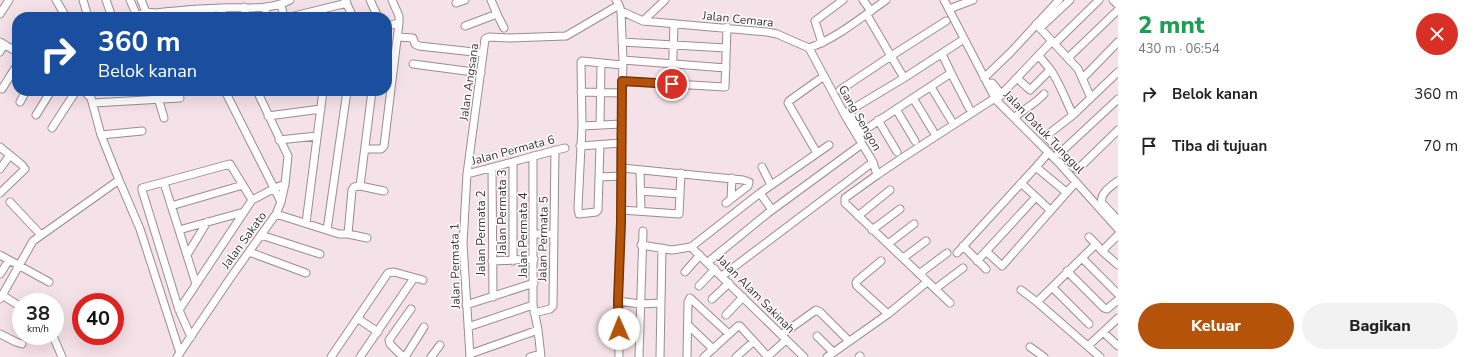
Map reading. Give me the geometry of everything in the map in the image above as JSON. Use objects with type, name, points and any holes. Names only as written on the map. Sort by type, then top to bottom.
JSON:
[{"type":"street","points":[[0,14],[9,0]]},
{"type":"street","points":[[56,0],[63,12]]},
{"type":"street","points":[[83,0],[87,12]]},
{"type":"street","points":[[106,0],[110,12]]},
{"type":"street","points":[[130,0],[134,12]]},
{"type":"street","points":[[141,0],[146,12]]},
{"type":"street","points":[[187,12],[198,9],[265,7],[281,5],[290,0]]},
{"type":"street","points":[[370,0],[376,12]]},
{"type":"street","points":[[392,0],[399,16],[392,84]]},
{"type":"street","points":[[456,4],[464,0]]},
{"type":"street","points":[[491,0],[504,28]]},
{"type":"street","points":[[643,21],[665,0]]},
{"type":"street","points":[[822,43],[815,21],[843,0]]},
{"type":"street","points":[[863,0],[891,56],[904,78]]},
{"type":"street","points":[[809,48],[822,43],[869,13],[886,0]]},
{"type":"street","name":"Jalan Datuk Tunggul","points":[[944,0],[952,5],[964,38],[996,99],[1076,182],[1118,229]]},
{"type":"street","points":[[952,5],[973,0]]},
{"type":"street","points":[[1038,26],[1059,0]]},
{"type":"street","points":[[984,78],[1038,26],[1070,0]]},
{"type":"street","points":[[950,303],[858,216],[844,201],[845,198],[877,173],[1002,95],[1039,56],[1099,0]]},
{"type":"street","points":[[1114,0],[1118,5]]},
{"type":"street","points":[[309,12],[346,2],[351,12]]},
{"type":"street","points":[[281,5],[283,12]]},
{"type":"street","points":[[619,5],[623,63],[621,124],[622,168],[618,301],[620,357]]},
{"type":"street","name":"Jalan Cemara","points":[[619,5],[643,21],[726,27],[777,34],[809,48]]},
{"type":"street","name":"Jalan Angsana","points":[[467,174],[485,39],[566,36],[619,5]]},
{"type":"street","points":[[244,7],[245,12]]},
{"type":"street","points":[[265,7],[266,12]]},
{"type":"street","points":[[222,8],[223,12]]},
{"type":"street","points":[[1068,58],[1118,10]]},
{"type":"street","points":[[465,26],[497,14]]},
{"type":"street","points":[[840,90],[946,21]]},
{"type":"street","points":[[392,25],[399,23]]},
{"type":"street","points":[[672,84],[674,24]]},
{"type":"street","points":[[1038,26],[1078,69],[1091,98]]},
{"type":"street","points":[[622,81],[725,87],[726,27]]},
{"type":"street","points":[[398,37],[413,38],[415,44],[419,46],[483,53]]},
{"type":"street","points":[[847,113],[942,54],[964,38]]},
{"type":"street","points":[[622,42],[726,48]]},
{"type":"street","points":[[1083,78],[1118,42]]},
{"type":"street","points":[[0,52],[2,43],[12,49]]},
{"type":"street","name":"Gang Sengon","points":[[809,48],[859,134],[862,144],[873,162],[877,173]]},
{"type":"street","points":[[942,54],[969,108]]},
{"type":"street","points":[[1039,56],[1058,80],[1062,94],[1073,115]]},
{"type":"street","points":[[600,145],[600,177],[597,211],[579,214],[580,146],[582,126],[581,61],[726,68]]},
{"type":"street","points":[[600,125],[601,63]]},
{"type":"street","points":[[413,64],[481,73]]},
{"type":"street","points":[[1018,79],[1030,90],[1050,69]]},
{"type":"street","points":[[1118,72],[1073,115],[1046,136],[1073,167],[1078,169],[1118,130]]},
{"type":"street","points":[[2,89],[12,73]]},
{"type":"street","points":[[859,134],[951,73]]},
{"type":"street","points":[[817,153],[788,103],[824,76]]},
{"type":"street","points":[[988,85],[992,83],[1002,95]]},
{"type":"street","points":[[931,87],[951,120]]},
{"type":"street","points":[[581,92],[622,93]]},
{"type":"street","points":[[1014,118],[1024,109],[1037,103],[1044,94]]},
{"type":"street","points":[[20,102],[23,96]]},
{"type":"street","points":[[36,115],[48,96]]},
{"type":"street","points":[[52,128],[73,96]]},
{"type":"street","points":[[89,96],[91,98],[102,135],[119,180],[140,229],[178,355]]},
{"type":"street","points":[[158,96],[164,118]]},
{"type":"street","points":[[229,96],[275,188],[280,202]]},
{"type":"street","points":[[259,96],[288,156],[285,184],[276,214]]},
{"type":"street","points":[[306,223],[322,96]]},
{"type":"street","points":[[327,230],[346,96]]},
{"type":"street","points":[[360,186],[366,149],[371,96]]},
{"type":"street","points":[[366,149],[381,149],[384,146],[390,96]]},
{"type":"street","points":[[93,104],[180,98]]},
{"type":"street","points":[[913,98],[933,130]]},
{"type":"street","points":[[1054,159],[1118,99]]},
{"type":"street","points":[[268,116],[321,109]]},
{"type":"street","points":[[896,109],[915,141]]},
{"type":"street","points":[[878,120],[897,152]]},
{"type":"street","points":[[582,126],[621,124]]},
{"type":"street","points":[[102,135],[142,131]]},
{"type":"street","points":[[279,140],[317,136]]},
{"type":"street","points":[[580,146],[621,143]]},
{"type":"street","points":[[708,262],[772,210],[862,144]]},
{"type":"street","points":[[641,245],[672,250],[691,247],[760,192],[829,145]]},
{"type":"street","points":[[0,148],[25,169],[0,193]]},
{"type":"street","name":"Jalan Permata 6","points":[[467,174],[565,148]]},
{"type":"street","name":"Jalan Permata 5","points":[[534,313],[550,309],[553,306],[555,150]]},
{"type":"street","points":[[957,253],[1048,153]]},
{"type":"street","points":[[0,169],[10,155]]},
{"type":"street","name":"Jalan Permata 4","points":[[534,156],[533,305],[541,355]]},
{"type":"street","points":[[722,276],[873,162]]},
{"type":"street","name":"Jalan Permata 3","points":[[513,163],[513,261]]},
{"type":"street","points":[[190,337],[179,310],[142,190],[144,187],[164,183],[230,164],[252,200]]},
{"type":"street","points":[[762,167],[771,185]]},
{"type":"street","points":[[1036,167],[1066,192]]},
{"type":"street","name":"Jalan Permata 2","points":[[492,168],[493,297]]},
{"type":"street","points":[[622,168],[732,178],[747,181],[749,183],[729,201],[732,178]]},
{"type":"street","points":[[640,170],[641,211]]},
{"type":"street","points":[[621,210],[679,214],[681,173]]},
{"type":"street","name":"Jalan Permata 1","points":[[467,174],[463,243],[470,355]]},
{"type":"street","points":[[600,177],[621,176]]},
{"type":"street","points":[[12,302],[1,297],[33,241],[119,180]]},
{"type":"street","points":[[987,252],[1002,266],[1076,182]]},
{"type":"street","points":[[164,183],[196,284]]},
{"type":"street","points":[[1022,183],[1050,210]]},
{"type":"street","points":[[179,310],[252,200],[285,184]]},
{"type":"street","points":[[171,206],[243,185]]},
{"type":"street","points":[[348,234],[352,190],[354,187],[360,186],[384,191]]},
{"type":"street","points":[[1116,186],[1102,196],[1101,200],[1118,220]]},
{"type":"street","points":[[858,216],[890,190]]},
{"type":"street","points":[[641,191],[680,194]]},
{"type":"street","points":[[760,192],[772,210]]},
{"type":"street","points":[[977,261],[987,252],[1036,197]]},
{"type":"street","points":[[10,202],[41,235]]},
{"type":"street","points":[[872,230],[900,209]]},
{"type":"street","points":[[179,230],[244,212]]},
{"type":"street","name":"Jalan Sakato","points":[[178,355],[276,214],[340,234],[367,238]]},
{"type":"street","points":[[187,255],[207,222]]},
{"type":"street","points":[[888,244],[914,224]]},
{"type":"street","points":[[639,357],[641,245],[643,231]]},
{"type":"street","points":[[261,234],[320,254]]},
{"type":"street","points":[[533,234],[553,234]]},
{"type":"street","points":[[1102,251],[1118,235]]},
{"type":"street","points":[[1089,237],[1118,265]]},
{"type":"street","points":[[903,258],[926,241]]},
{"type":"street","points":[[1037,302],[1096,244]]},
{"type":"street","points":[[964,246],[986,269]]},
{"type":"street","name":"Jalan Alam Sakinah","points":[[691,247],[730,283],[804,357]]},
{"type":"street","points":[[660,357],[662,248]]},
{"type":"street","points":[[249,252],[306,273]]},
{"type":"street","points":[[919,274],[947,253]]},
{"type":"street","points":[[0,255],[49,282]]},
{"type":"street","points":[[685,272],[700,255]]},
{"type":"street","points":[[1082,258],[1118,294]]},
{"type":"street","points":[[0,274],[9,260]]},
{"type":"street","points":[[492,261],[534,260]]},
{"type":"street","points":[[881,261],[856,283],[857,286],[888,314]]},
{"type":"street","points":[[935,289],[963,268]]},
{"type":"street","points":[[699,286],[715,269]]},
{"type":"street","points":[[1067,271],[1107,310],[1118,300]]},
{"type":"street","points":[[331,357],[388,273],[394,272],[423,280]]},
{"type":"street","points":[[360,357],[414,278]]},
{"type":"street","points":[[827,357],[888,314],[927,282]]},
{"type":"street","points":[[466,305],[534,283]]},
{"type":"street","points":[[712,299],[730,283]]},
{"type":"street","points":[[1052,287],[1089,324]]},
{"type":"street","points":[[1021,290],[1100,357]]},
{"type":"street","points":[[726,314],[743,297]]},
{"type":"street","points":[[687,357],[688,302],[691,298],[729,334]]},
{"type":"street","points":[[618,301],[640,304],[661,303]]},
{"type":"street","points":[[468,327],[533,305]]},
{"type":"street","points":[[411,309],[389,340],[390,344],[404,357],[424,327]]},
{"type":"street","points":[[704,357],[738,326],[740,326],[768,357],[784,337],[816,310],[820,312],[850,341]]},
{"type":"street","points":[[357,318],[378,332]]},
{"type":"street","points":[[1088,346],[1118,318]]},
{"type":"street","points":[[688,325],[713,349]]},
{"type":"street","points":[[470,355],[538,330]]},
{"type":"street","points":[[1103,332],[1118,346]]},
{"type":"street","points":[[0,334],[12,340]]},
{"type":"street","points":[[817,336],[833,352]]},
{"type":"street","points":[[736,357],[753,342]]},
{"type":"street","points":[[57,345],[62,357]]},
{"type":"street","points":[[431,357],[440,345]]},
{"type":"street","points":[[1030,347],[1044,357]]},
{"type":"street","points":[[530,357],[541,355]]},
{"type":"route","points":[[619,329],[618,301],[622,168],[622,81],[672,84]]}]
